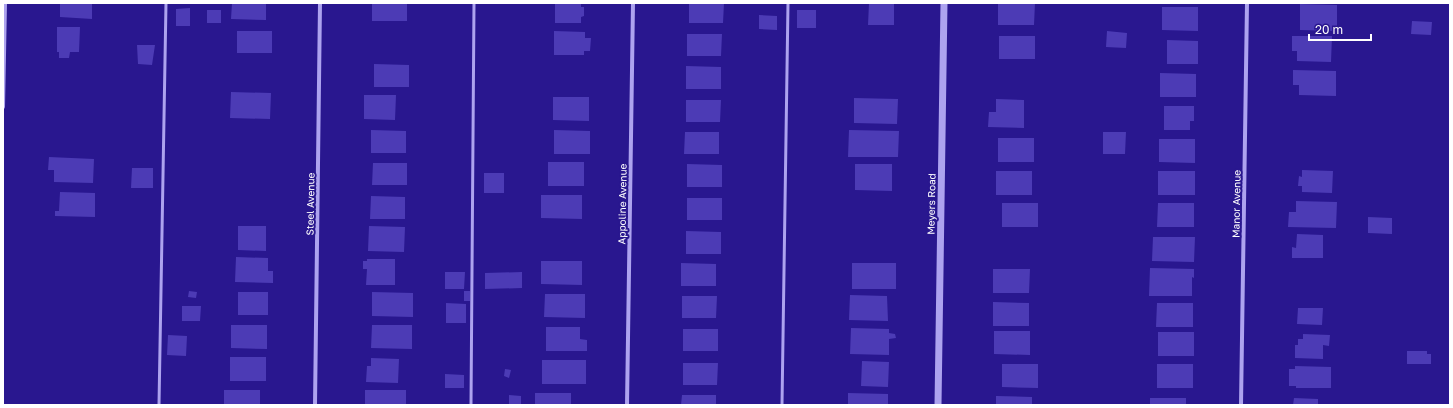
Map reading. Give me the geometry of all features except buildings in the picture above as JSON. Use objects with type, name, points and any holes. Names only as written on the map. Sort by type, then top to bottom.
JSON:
[{"type":"street","points":[[3,107],[5,3]]},
{"type":"street","name":"Steel Avenue","points":[[315,405],[320,3]]},
{"type":"street","name":"Appoline Avenue","points":[[627,405],[634,3]]},
{"type":"street","name":"Meyers Road","points":[[938,405],[944,3]]},
{"type":"street","name":"Manor Avenue","points":[[1241,405],[1247,3]]},
{"type":"lane","points":[[159,405],[166,3]]},
{"type":"lane","points":[[472,405],[474,3]]},
{"type":"lane","points":[[782,405],[788,3]]}]
